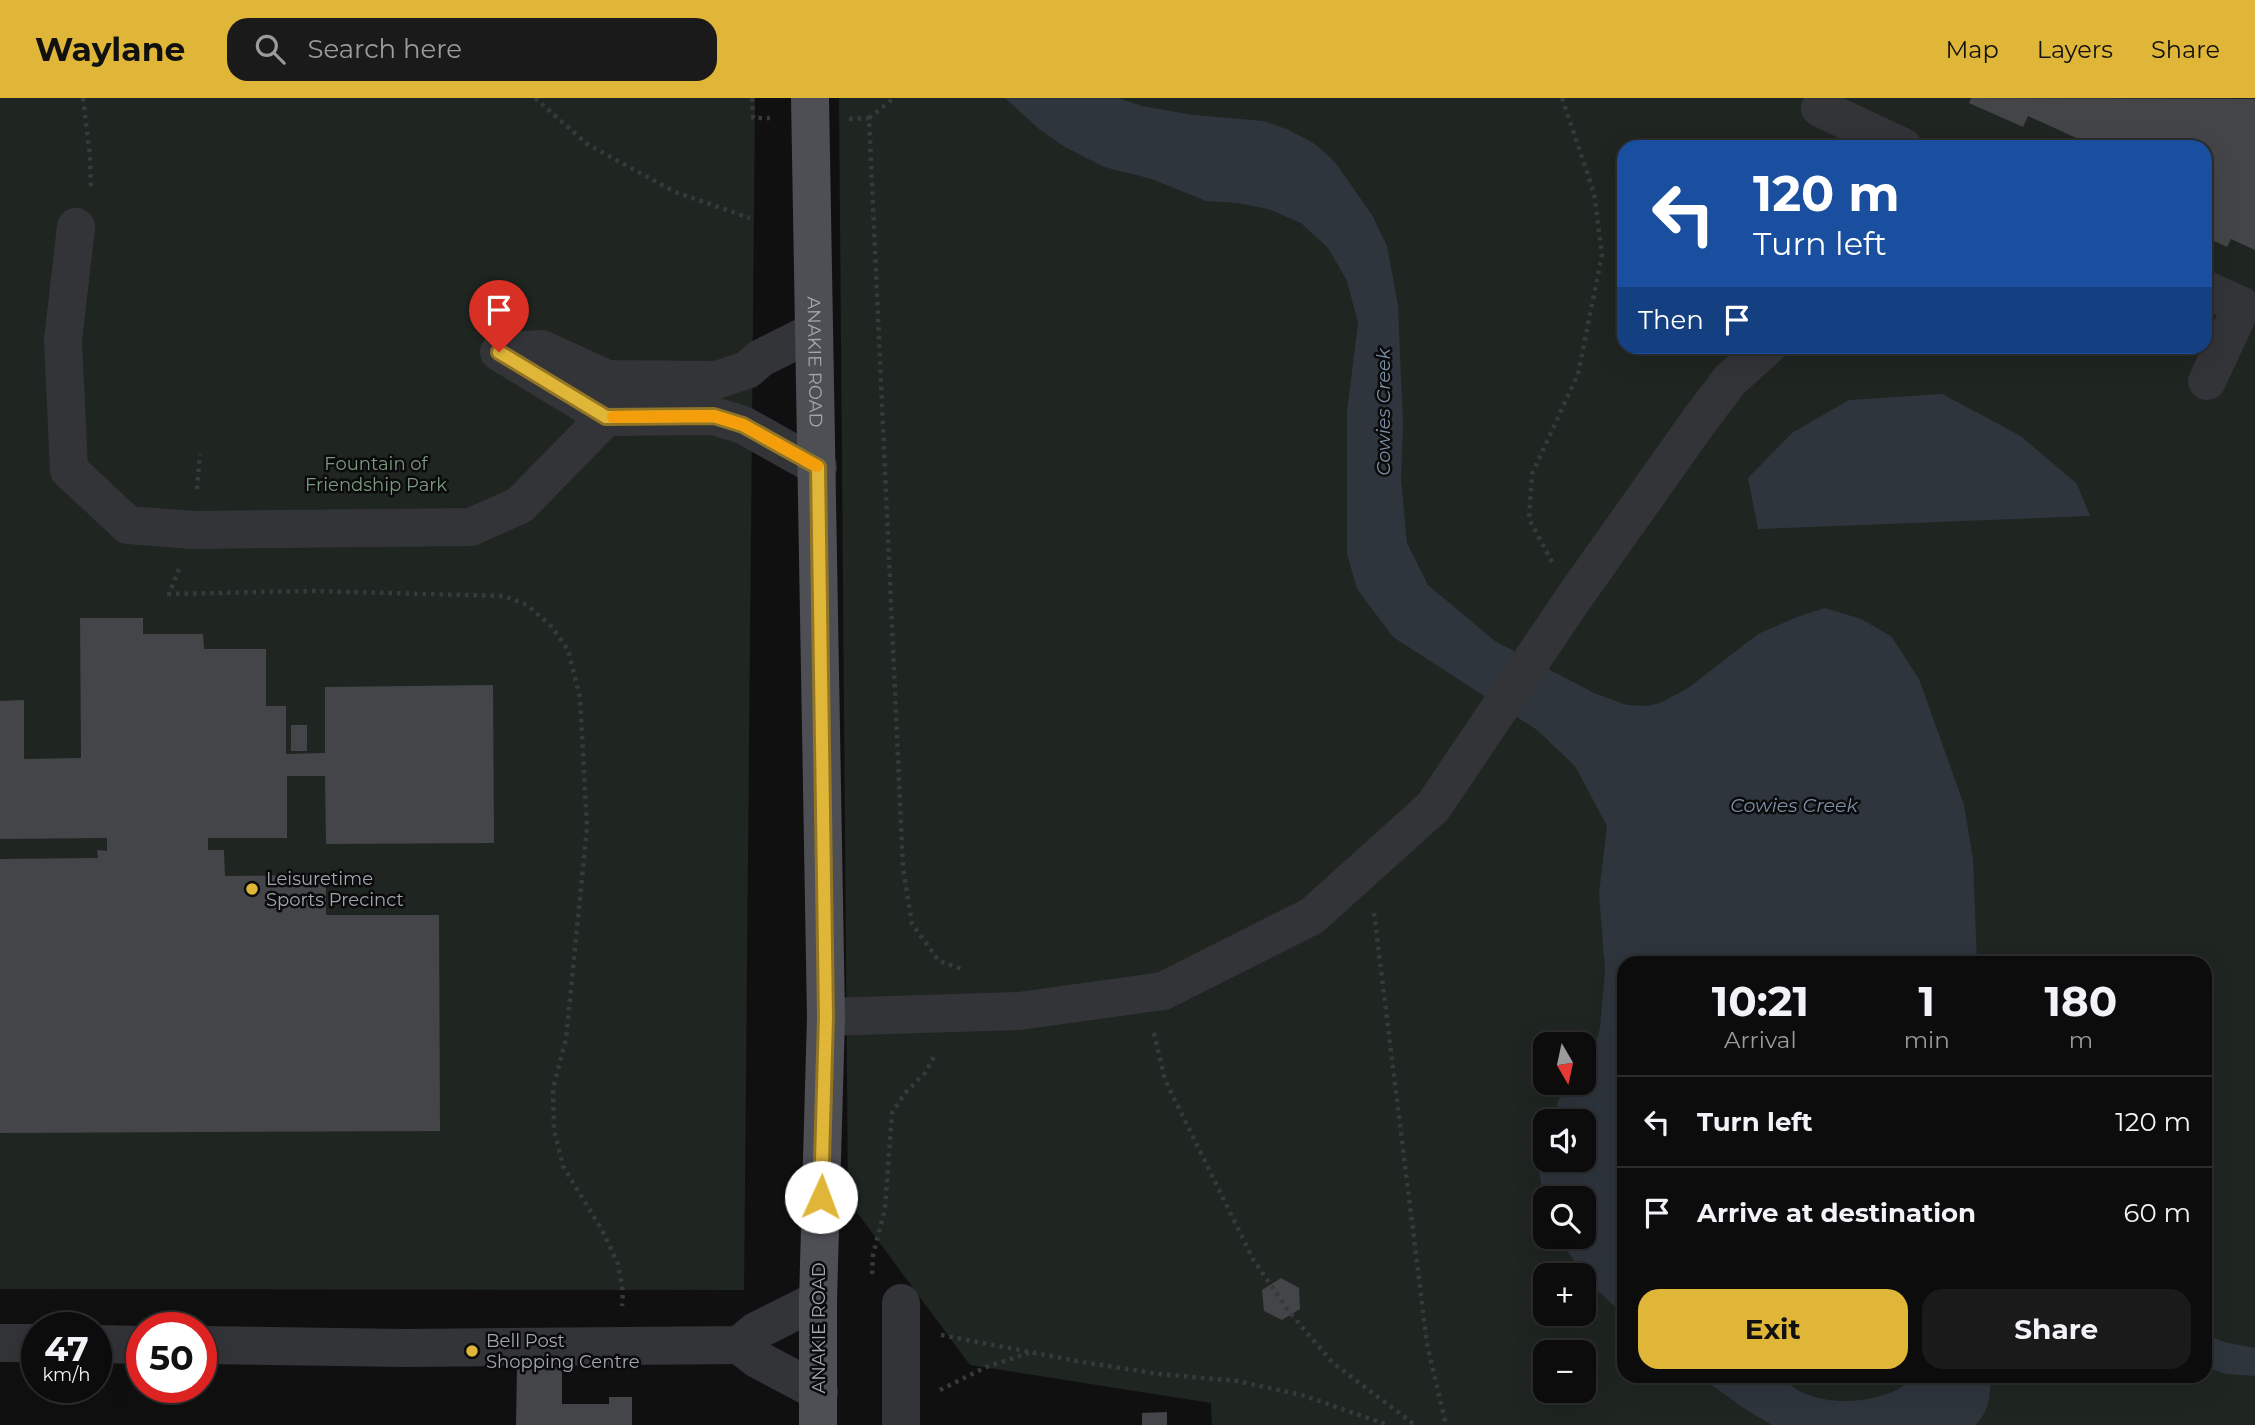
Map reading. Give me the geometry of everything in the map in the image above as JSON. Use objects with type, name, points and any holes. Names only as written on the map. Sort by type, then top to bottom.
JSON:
[{"type":"main road","name":"ANAKIE ROAD","points":[[810,98],[826,1017],[818,1300],[818,1409]]},
{"type":"street","points":[[1820,108],[1888,140]]},
{"type":"street","points":[[83,210],[63,340],[69,470],[128,525],[193,530],[471,527],[520,505],[606,417]]},
{"type":"street","points":[[2207,382],[2242,306],[2212,292]]},
{"type":"street","points":[[813,332],[761,358],[747,370],[716,380],[607,379],[542,349],[499,352],[606,417],[714,416],[743,425],[818,467]]},
{"type":"street","points":[[826,1017],[1019,1011],[1163,991],[1312,916],[1433,807],[1573,599],[1699,421],[1730,380],[1759,354]]},
{"type":"street","points":[[738,1345],[756,1331],[818,1300]]},
{"type":"street","points":[[901,1315],[901,1425]]},
{"type":"street","points":[[0,1343],[21,1343]]},
{"type":"street","points":[[217,1345],[384,1348],[738,1345],[818,1409]]},
{"type":"path","points":[[83,98],[90,157],[83,210]]},
{"type":"path","points":[[535,98],[587,144],[675,192],[750,218]]},
{"type":"path","points":[[853,119],[869,118],[894,98]]},
{"type":"path","points":[[1562,98],[1594,193],[1602,255],[1578,374],[1532,474],[1529,519],[1573,599]]},
{"type":"path","points":[[869,118],[903,869],[912,924],[939,961],[974,973]]},
{"type":"path","points":[[200,454],[193,530],[169,594],[312,591],[504,596],[527,605],[551,626],[568,650],[580,698],[587,827],[566,1039],[553,1089],[554,1129],[563,1166],[602,1230],[618,1264],[623,1292],[617,1345]]},
{"type":"path","points":[[1374,911],[1427,1344],[1446,1425]]},
{"type":"path","points":[[1145,993],[1166,1080],[1253,1259],[1290,1313],[1333,1363],[1415,1425]]},
{"type":"path","points":[[871,1277],[873,1255],[885,1209],[892,1113],[904,1094],[925,1073],[936,1053]]},
{"type":"path","points":[[901,1315],[1030,1353],[1158,1374],[1237,1381],[1301,1395],[1388,1425]]},
{"type":"path","points":[[934,1393],[986,1367],[1030,1353]]},
{"type":"green space","name":"Fountain of Friendship Park","points":[[0,98],[755,98],[744,1290],[0,1289]]},
{"type":"green space","points":[[839,98],[2255,98],[2255,1425],[1212,1425],[1211,1403],[970,1365],[848,1200]]},
{"type":"water","name":"Cowies Creek","points":[[1005,98],[1118,98],[1142,106],[1193,115],[1264,121],[1315,144],[1335,162],[1372,215],[1387,246],[1398,305],[1403,424],[1401,479],[1407,543],[1428,585],[1495,641],[1594,693],[1627,705],[1648,706],[1688,688],[1758,634],[1825,608],[1861,619],[1891,636],[1919,679],[1964,805],[1973,859],[1977,956],[1617,956],[1617,1308],[1596,1288],[1596,1263],[1576,1263],[1567,1249],[1596,1249],[1596,1186],[1542,1186],[1539,1172],[1596,1172],[1596,1109],[1556,1109],[1562,1096],[1596,1096],[1596,1042],[1600,1028],[1605,971],[1599,893],[1607,826],[1575,766],[1537,730],[1393,637],[1357,589],[1347,554],[1347,412],[1358,323],[1347,281],[1328,248],[1301,223],[1268,209],[1206,201],[1152,179],[1104,167],[1065,147],[1039,129]]},
{"type":"water","points":[[1942,394],[2021,436],[2077,484],[2090,516],[1758,529],[1748,478],[1792,433],[1849,400]]},
{"type":"water","points":[[2212,1337],[2255,1348],[2255,1376],[2226,1374],[2212,1369]]},
{"type":"water","points":[[1709,1383],[1789,1383],[1805,1394],[1836,1401],[1852,1401],[1882,1395],[1906,1383],[1990,1383],[1986,1409],[1975,1425],[1772,1425]]},
{"type":"building","points":[[1971,98],[2255,99],[2255,250],[2231,239],[2227,247],[2212,240],[2212,140],[2081,140],[2028,116],[2023,127],[1969,103]]},
{"type":"building","name":"Leisuretime Sports Precinct","points":[[80,618],[143,618],[143,634],[203,634],[204,649],[266,649],[266,706],[286,706],[286,754],[325,753],[325,687],[493,685],[494,843],[326,844],[325,776],[287,776],[287,838],[208,838],[208,850],[224,850],[225,876],[326,875],[326,915],[439,915],[440,1131],[0,1133],[0,859],[98,858],[97,850],[107,851],[107,838],[0,839],[0,701],[24,700],[24,759],[81,758]]},
{"type":"building","points":[[291,725],[307,725],[307,751],[291,751]]},
{"type":"building","points":[[1281,1278],[1299,1288],[1300,1309],[1282,1320],[1264,1311],[1262,1290]]},
{"type":"building","points":[[517,1367],[562,1367],[562,1404],[609,1404],[609,1397],[632,1397],[632,1425],[516,1425]]},
{"type":"building","points":[[1167,1412],[1167,1425],[1142,1425],[1142,1413]]},
{"type":"slow traffic","points":[[613,417],[714,416],[743,425],[817,466]]},
{"type":"place","name":"Leisuretime Sports Precinct","points":[[252,889]]},
{"type":"place","name":"Bell Post Shopping Centre","points":[[472,1351]]},
{"type":"route","points":[[499,352],[606,417],[714,416],[743,425],[818,467],[826,1017],[821,1197]]}]
